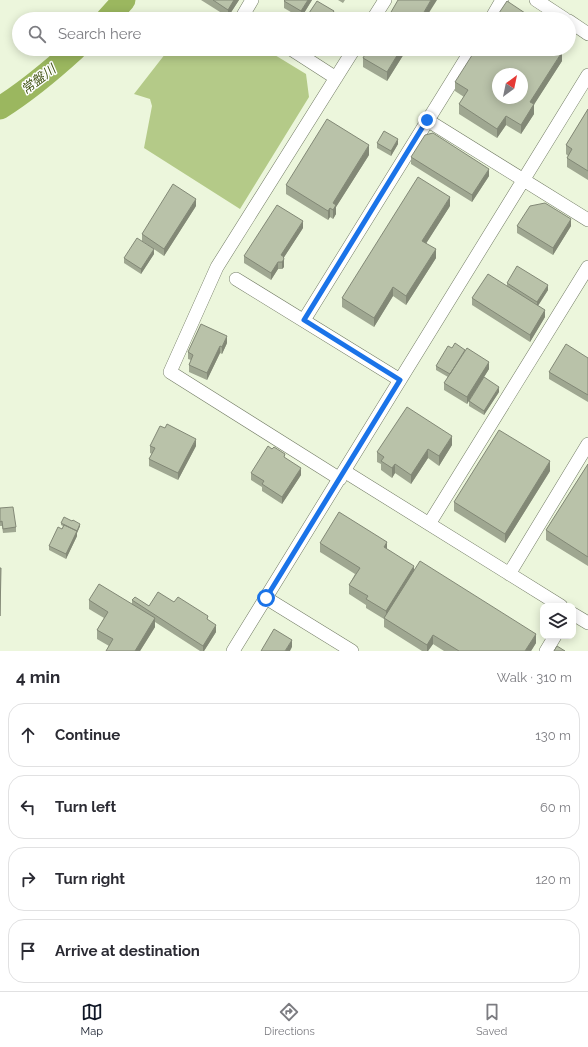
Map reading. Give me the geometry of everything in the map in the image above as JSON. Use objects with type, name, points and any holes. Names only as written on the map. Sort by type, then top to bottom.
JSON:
[{"type":"street","points":[[245,12],[252,0]]},
{"type":"street","points":[[377,12],[385,0]]},
{"type":"street","points":[[494,12],[502,0]]},
{"type":"street","points":[[536,0],[554,12]]},
{"type":"street","points":[[576,26],[588,34]]},
{"type":"street","points":[[302,56],[336,78]]},
{"type":"street","points":[[350,56],[217,267],[170,372],[342,475],[429,524],[556,603]]},
{"type":"street","points":[[304,320],[468,56]]},
{"type":"street","points":[[233,651],[588,75]]},
{"type":"street","points":[[427,120],[588,220]]},
{"type":"street","points":[[429,524],[588,268]]},
{"type":"street","points":[[236,279],[400,380]]},
{"type":"street","points":[[509,574],[588,444]]},
{"type":"street","points":[[266,598],[352,651]]},
{"type":"street","points":[[576,616],[588,623]]},
{"type":"street","points":[[546,651],[553,639]]},
{"type":"green space","points":[[164,56],[276,56],[306,74],[309,97],[240,209],[144,148],[152,106],[150,99],[134,94]]},
{"type":"building","points":[[213,0],[234,0],[228,10]]},
{"type":"building","points":[[308,0],[301,11],[284,1]]},
{"type":"building","points":[[398,0],[431,0],[424,12],[391,12]]},
{"type":"building","points":[[317,1],[334,11],[333,12],[310,12]]},
{"type":"building","points":[[507,1],[524,12],[500,12]]},
{"type":"building","points":[[364,56],[397,56],[387,72],[363,58]]},
{"type":"building","points":[[472,56],[559,56],[530,102],[534,104],[521,125],[506,116],[497,129],[459,104],[468,90],[455,82]]},
{"type":"building","points":[[588,109],[588,171],[567,158],[572,149],[566,145]]},
{"type":"building","points":[[327,119],[369,145],[333,203],[336,205],[333,210],[330,208],[328,211],[286,185]]},
{"type":"building","points":[[384,131],[398,139],[391,151],[377,143]]},
{"type":"building","points":[[433,133],[489,169],[472,195],[411,157],[425,135]]},
{"type":"building","points":[[418,177],[450,197],[422,241],[436,249],[406,296],[393,287],[374,318],[342,298]]},
{"type":"building","points":[[173,184],[196,199],[164,249],[142,234]]},
{"type":"building","points":[[545,203],[571,219],[553,248],[517,226],[530,206]]},
{"type":"building","points":[[277,205],[303,221],[281,255],[284,259],[282,262],[278,262],[271,273],[244,256]]},
{"type":"building","points":[[137,238],[154,249],[141,269],[124,258]]},
{"type":"building","points":[[517,266],[548,285],[537,302],[507,283]]},
{"type":"building","points":[[488,274],[545,310],[530,335],[472,298]]},
{"type":"building","points":[[201,324],[227,336],[222,347],[220,346],[207,373],[189,365],[193,355],[188,352]]},
{"type":"building","points":[[455,343],[465,350],[450,374],[436,366],[448,346],[452,348]]},
{"type":"building","points":[[566,344],[588,358],[588,395],[549,372]]},
{"type":"building","points":[[467,348],[489,362],[467,397],[444,383]]},
{"type":"building","points":[[484,377],[499,387],[484,411],[469,401]]},
{"type":"building","points":[[407,407],[452,436],[439,456],[428,449],[411,475],[395,464],[392,468],[381,461],[384,457],[377,452]]},
{"type":"building","points":[[167,424],[196,439],[178,473],[149,459],[155,448],[150,446],[160,426],[165,428]]},
{"type":"building","points":[[499,430],[550,461],[505,534],[454,502]]},
{"type":"building","points":[[268,446],[272,449],[274,447],[285,454],[284,457],[301,468],[282,497],[262,484],[264,481],[251,473]]},
{"type":"building","points":[[588,464],[588,557],[546,530]]},
{"type":"building","points":[[13,507],[16,527],[3,529],[2,521],[0,522],[0,508]]},
{"type":"building","points":[[339,512],[387,542],[384,547],[414,566],[386,611],[366,599],[368,596],[349,585],[360,568],[320,543]]},
{"type":"building","points":[[64,517],[80,524],[77,531],[61,523]]},
{"type":"building","points":[[64,525],[77,531],[66,554],[49,546],[58,527],[62,529]]},
{"type":"building","points":[[420,561],[536,634],[525,651],[459,651],[433,635],[427,645],[384,618]]},
{"type":"building","points":[[0,568],[1,568],[0,616]]},
{"type":"building","points":[[99,584],[155,618],[135,651],[106,651],[113,639],[97,630],[108,612],[89,600]]},
{"type":"building","points":[[158,592],[174,602],[178,597],[208,616],[207,619],[216,625],[203,646],[132,600],[135,597],[149,606]]},
{"type":"building","points":[[274,629],[292,640],[285,651],[261,651]]},
{"type":"building","points":[[557,646],[565,651],[554,651]]},
{"type":"waterway","name":"常盤川","points":[[113,12],[124,0]]},
{"type":"waterway","name":"常盤川","points":[[0,108],[20,95],[67,56]]},
{"type":"route","points":[[266,598],[400,380],[304,320],[427,120]]}]
